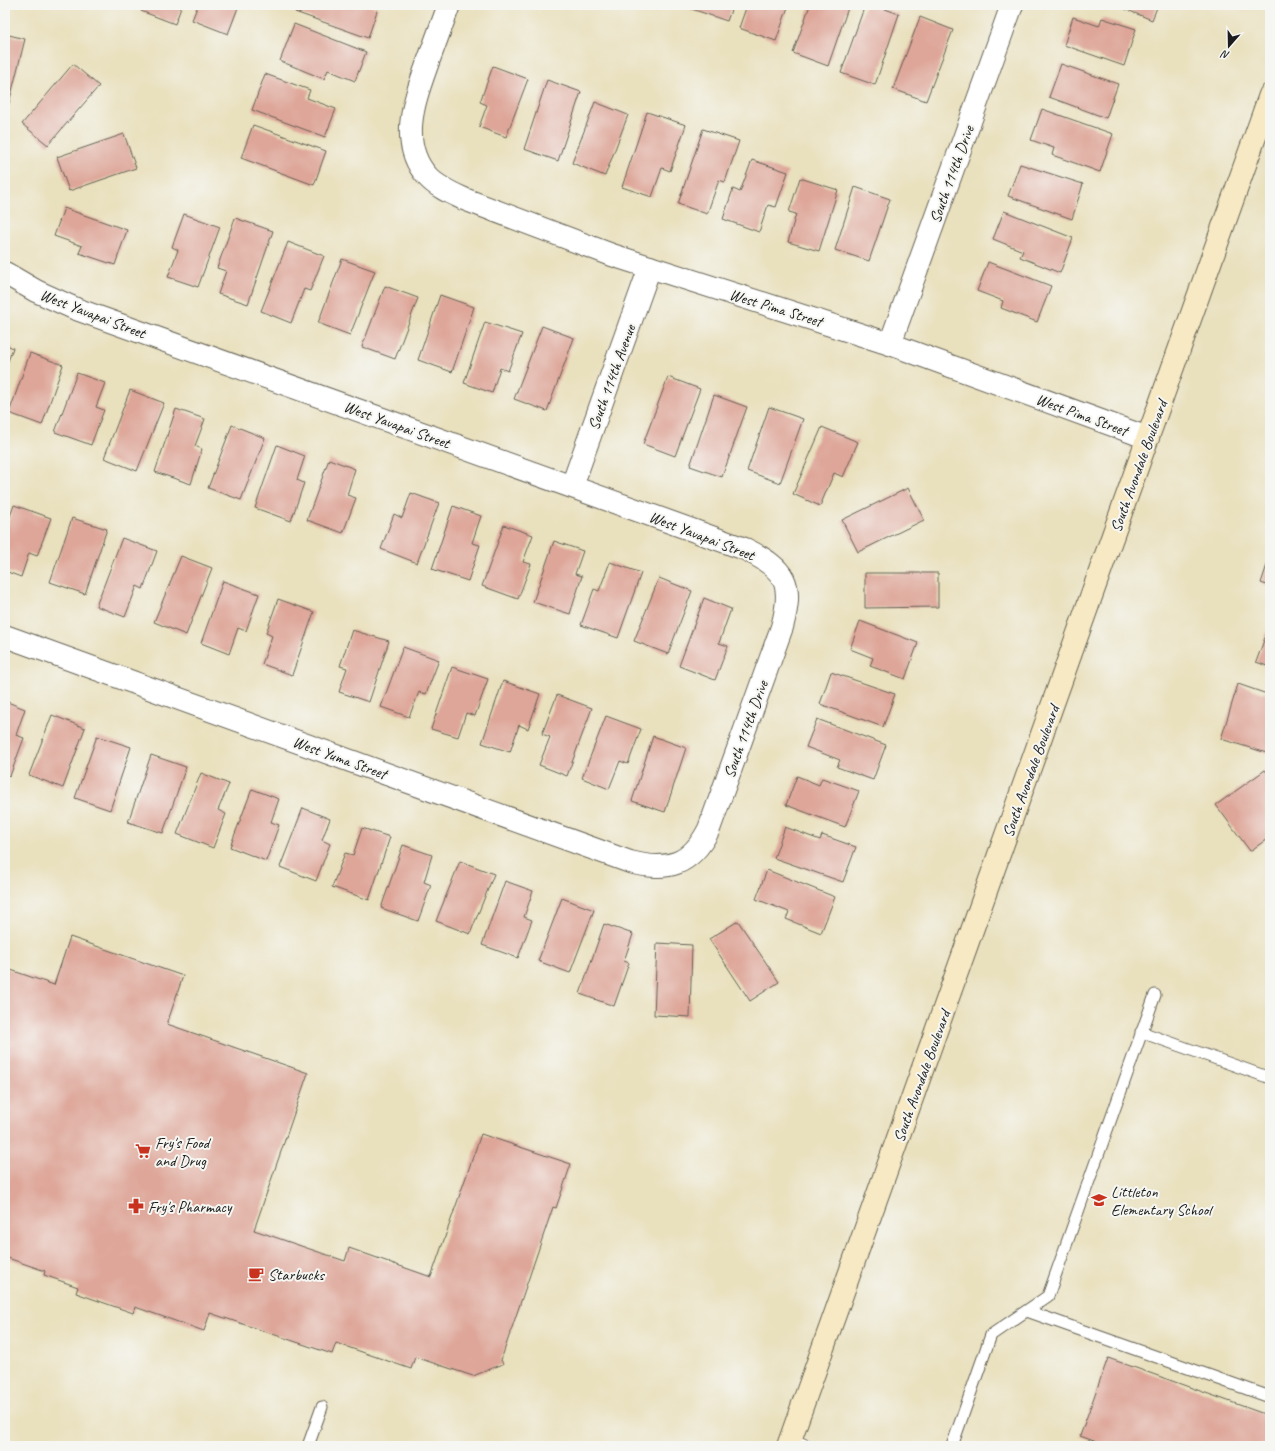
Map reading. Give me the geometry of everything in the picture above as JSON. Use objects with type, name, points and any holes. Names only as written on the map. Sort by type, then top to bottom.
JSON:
[{"type":"main road","name":"South Avondale Boulevard","points":[[795,1444],[1148,438],[1266,128],[1270,95]]},
{"type":"street","name":"West Pima Street","points":[[449,5],[415,98],[410,118],[411,140],[415,159],[428,177],[446,190],[464,199],[650,267],[890,344],[1148,438]]},
{"type":"street","name":"South 114th Drive","points":[[890,344],[1012,5]]},
{"type":"street","name":"South 114th Avenue","points":[[572,486],[650,267]]},
{"type":"street","name":"West Yavapai Street","points":[[5,273],[36,291],[76,309],[745,549],[773,565],[785,580]]},
{"type":"street","name":"South 114th Drive","points":[[676,864],[691,856],[702,844],[709,829],[782,627],[788,596],[785,580]]},
{"type":"street","name":"West Yuma Street","points":[[5,636],[630,862],[646,866],[676,864]]},
{"type":"lane","points":[[952,1446],[991,1335],[1048,1296],[1155,995]]},
{"type":"lane","points":[[1141,1032],[1270,1078]]},
{"type":"lane","points":[[1026,1311],[1270,1398]]},
{"type":"lane","points":[[308,1446],[322,1407]]},
{"type":"building","points":[[143,5],[182,5],[175,24],[141,11]]},
{"type":"building","points":[[198,5],[239,5],[228,34],[192,20]]},
{"type":"building","points":[[297,5],[369,5],[378,8],[368,38],[295,12]]},
{"type":"building","points":[[690,5],[733,5],[727,21],[689,8]]},
{"type":"building","points":[[747,5],[782,5],[788,7],[776,41],[739,28]]},
{"type":"building","points":[[810,5],[849,5],[828,66],[793,53]]},
{"type":"building","points":[[865,5],[874,5],[899,14],[875,85],[841,73]]},
{"type":"building","points":[[1115,5],[1158,5],[1152,20]]},
{"type":"building","points":[[920,17],[953,30],[926,101],[893,89]]},
{"type":"building","points":[[1073,17],[1099,26],[1102,18],[1136,29],[1124,66],[1064,45]]},
{"type":"building","points":[[294,24],[366,52],[355,81],[328,70],[324,79],[280,61]]},
{"type":"building","points":[[5,34],[25,39],[6,115],[5,115]]},
{"type":"building","points":[[73,64],[99,86],[48,145],[22,124]]},
{"type":"building","points":[[1061,64],[1118,84],[1106,118],[1049,97]]},
{"type":"building","points":[[493,66],[528,79],[506,137],[479,127],[487,105],[480,102]]},
{"type":"building","points":[[265,74],[310,90],[307,98],[336,109],[325,137],[252,110]]},
{"type":"building","points":[[547,80],[581,92],[558,161],[524,149]]},
{"type":"building","points":[[595,102],[628,115],[605,176],[572,163]]},
{"type":"building","points":[[1042,109],[1113,134],[1100,172],[1052,155],[1054,148],[1031,140]]},
{"type":"building","points":[[647,112],[686,125],[670,171],[662,168],[652,197],[622,187]]},
{"type":"building","points":[[253,125],[326,151],[314,185],[241,158]]},
{"type":"building","points":[[703,129],[739,141],[725,182],[719,180],[707,214],[678,204]]},
{"type":"building","points":[[124,134],[136,168],[69,191],[57,157]]},
{"type":"building","points":[[752,160],[788,172],[776,207],[768,205],[759,232],[723,219],[733,189],[740,192]]},
{"type":"building","points":[[1020,164],[1083,184],[1072,219],[1008,196]]},
{"type":"building","points":[[800,178],[838,190],[819,251],[788,242],[796,214],[789,212]]},
{"type":"building","points":[[855,187],[890,199],[869,261],[835,250]]},
{"type":"building","points":[[64,208],[127,230],[115,265],[79,253],[82,246],[54,236]]},
{"type":"building","points":[[1004,211],[1073,238],[1060,273],[1020,257],[1023,251],[993,239]]},
{"type":"building","points":[[184,214],[220,227],[198,287],[168,277],[178,250],[172,247]]},
{"type":"building","points":[[235,218],[273,231],[248,304],[218,294],[226,271],[217,268]]},
{"type":"building","points":[[288,242],[324,256],[310,291],[304,289],[291,323],[261,311]]},
{"type":"building","points":[[342,259],[375,271],[350,335],[318,323]]},
{"type":"building","points":[[988,262],[1051,286],[1037,322],[1001,308],[1003,301],[977,291]]},
{"type":"building","points":[[385,286],[418,298],[395,359],[362,347]]},
{"type":"building","points":[[440,295],[474,307],[452,372],[418,360]]},
{"type":"building","points":[[485,322],[522,334],[508,371],[500,368],[492,393],[464,383]]},
{"type":"building","points":[[542,326],[574,338],[547,411],[514,399]]},
{"type":"building","points":[[5,344],[13,348],[5,369]]},
{"type":"building","points":[[30,353],[63,365],[42,425],[9,413]]},
{"type":"building","points":[[77,373],[105,383],[96,407],[104,410],[91,445],[55,432]]},
{"type":"building","points":[[668,377],[700,389],[675,456],[643,444]]},
{"type":"building","points":[[130,390],[164,403],[137,471],[104,458]]},
{"type":"building","points":[[714,395],[747,407],[722,477],[690,466]]},
{"type":"building","points":[[769,407],[803,419],[780,483],[747,471]]},
{"type":"building","points":[[176,409],[205,419],[195,446],[202,449],[191,484],[155,472]]},
{"type":"building","points":[[232,425],[265,438],[241,500],[208,488]]},
{"type":"building","points":[[822,427],[858,442],[843,477],[834,473],[820,506],[793,494]]},
{"type":"building","points":[[277,445],[305,456],[297,480],[304,483],[291,521],[255,508]]},
{"type":"building","points":[[329,459],[355,469],[347,495],[356,498],[343,533],[307,520]]},
{"type":"building","points":[[908,488],[924,520],[858,552],[842,520]]},
{"type":"building","points":[[411,493],[439,503],[417,563],[381,549],[394,514],[402,518]]},
{"type":"building","points":[[14,505],[51,518],[37,556],[29,553],[21,577],[5,571],[5,531]]},
{"type":"building","points":[[453,506],[481,516],[472,543],[480,545],[468,581],[432,569]]},
{"type":"building","points":[[72,518],[107,529],[85,594],[50,582]]},
{"type":"building","points":[[504,525],[533,535],[523,562],[531,564],[518,599],[482,586]]},
{"type":"building","points":[[122,538],[157,551],[143,589],[137,586],[125,617],[96,606]]},
{"type":"building","points":[[554,541],[583,551],[575,574],[582,576],[570,614],[533,602]]},
{"type":"building","points":[[181,556],[212,568],[186,635],[154,622]]},
{"type":"building","points":[[1270,556],[1270,586],[1261,583]]},
{"type":"building","points":[[610,562],[641,573],[618,638],[581,625],[594,589],[599,591]]},
{"type":"building","points":[[865,573],[938,573],[938,607],[865,608]]},
{"type":"building","points":[[659,578],[692,591],[668,654],[634,641]]},
{"type":"building","points":[[223,581],[259,594],[246,631],[238,628],[229,654],[201,643]]},
{"type":"building","points":[[704,598],[731,609],[719,643],[728,646],[715,680],[679,666]]},
{"type":"building","points":[[278,599],[314,612],[292,675],[262,664],[272,636],[266,633]]},
{"type":"building","points":[[860,621],[918,643],[905,679],[870,666],[873,658],[850,649]]},
{"type":"building","points":[[1270,624],[1270,667],[1256,662]]},
{"type":"building","points":[[352,630],[389,641],[369,702],[339,692],[347,668],[340,666]]},
{"type":"building","points":[[403,647],[439,660],[426,694],[419,692],[409,717],[381,707]]},
{"type":"building","points":[[452,667],[488,679],[475,716],[466,713],[458,737],[431,729]]},
{"type":"building","points":[[831,672],[895,694],[883,727],[820,704]]},
{"type":"building","points":[[503,681],[540,694],[528,729],[519,725],[510,752],[482,743]]},
{"type":"building","points":[[1238,684],[1270,695],[1270,754],[1221,739]]},
{"type":"building","points":[[557,695],[592,708],[567,776],[539,765],[550,737],[542,734]]},
{"type":"building","points":[[5,701],[25,709],[16,735],[24,738],[10,776],[5,774]]},
{"type":"building","points":[[52,715],[85,728],[63,788],[29,775]]},
{"type":"building","points":[[606,716],[641,729],[628,764],[620,761],[609,789],[582,778]]},
{"type":"building","points":[[817,719],[886,745],[873,780],[837,767],[840,760],[806,747]]},
{"type":"building","points":[[97,736],[131,747],[110,810],[75,798]]},
{"type":"building","points":[[653,736],[686,748],[665,812],[632,801]]},
{"type":"building","points":[[151,755],[186,767],[163,833],[128,822]]},
{"type":"building","points":[[1265,770],[1270,776],[1270,837],[1250,851],[1216,805]]},
{"type":"building","points":[[201,773],[229,784],[218,810],[226,814],[213,848],[177,834]]},
{"type":"building","points":[[797,776],[819,785],[822,778],[859,791],[845,827],[786,805]]},
{"type":"building","points":[[252,789],[279,799],[271,822],[279,825],[266,861],[230,847]]},
{"type":"building","points":[[303,808],[330,819],[322,840],[330,844],[316,881],[280,867]]},
{"type":"building","points":[[785,827],[820,840],[822,835],[856,847],[843,882],[774,858]]},
{"type":"building","points":[[362,828],[390,837],[369,900],[332,887],[345,853],[353,855]]},
{"type":"building","points":[[403,845],[432,855],[424,882],[431,885],[418,921],[381,908]]},
{"type":"building","points":[[460,861],[494,874],[470,934],[436,921]]},
{"type":"building","points":[[767,870],[835,897],[821,933],[786,919],[789,912],[756,899]]},
{"type":"building","points":[[505,881],[533,891],[524,917],[532,920],[518,958],[482,945]]},
{"type":"building","points":[[562,898],[594,910],[570,973],[538,961]]},
{"type":"building","points":[[738,921],[779,982],[750,1001],[709,939]]},
{"type":"building","points":[[604,924],[633,934],[624,961],[629,963],[614,1006],[580,994]]},
{"type":"building","name":"Fry's Food and Drug","points":[[70,937],[183,976],[167,1024],[308,1073],[254,1230],[345,1261],[349,1248],[431,1277],[481,1134],[571,1164],[556,1208],[553,1207],[501,1360],[503,1364],[473,1376],[415,1357],[411,1369],[336,1343],[332,1354],[210,1313],[204,1331],[135,1307],[133,1313],[76,1293],[78,1287],[44,1275],[45,1271],[5,1257],[5,968],[54,985]]},
{"type":"building","points":[[657,943],[692,945],[690,1017],[654,1015]]},
{"type":"building","points":[[1108,1358],[1270,1416],[1270,1446],[1108,1446],[1080,1436]]},
{"type":"place","name":"Fry's Food and Drug","points":[[143,1151]]},
{"type":"place","name":"Littleton Elementary School","points":[[1099,1200]]},
{"type":"place","name":"Fry's Pharmacy","points":[[136,1206]]},
{"type":"place","name":"Starbucks","points":[[256,1274]]}]
